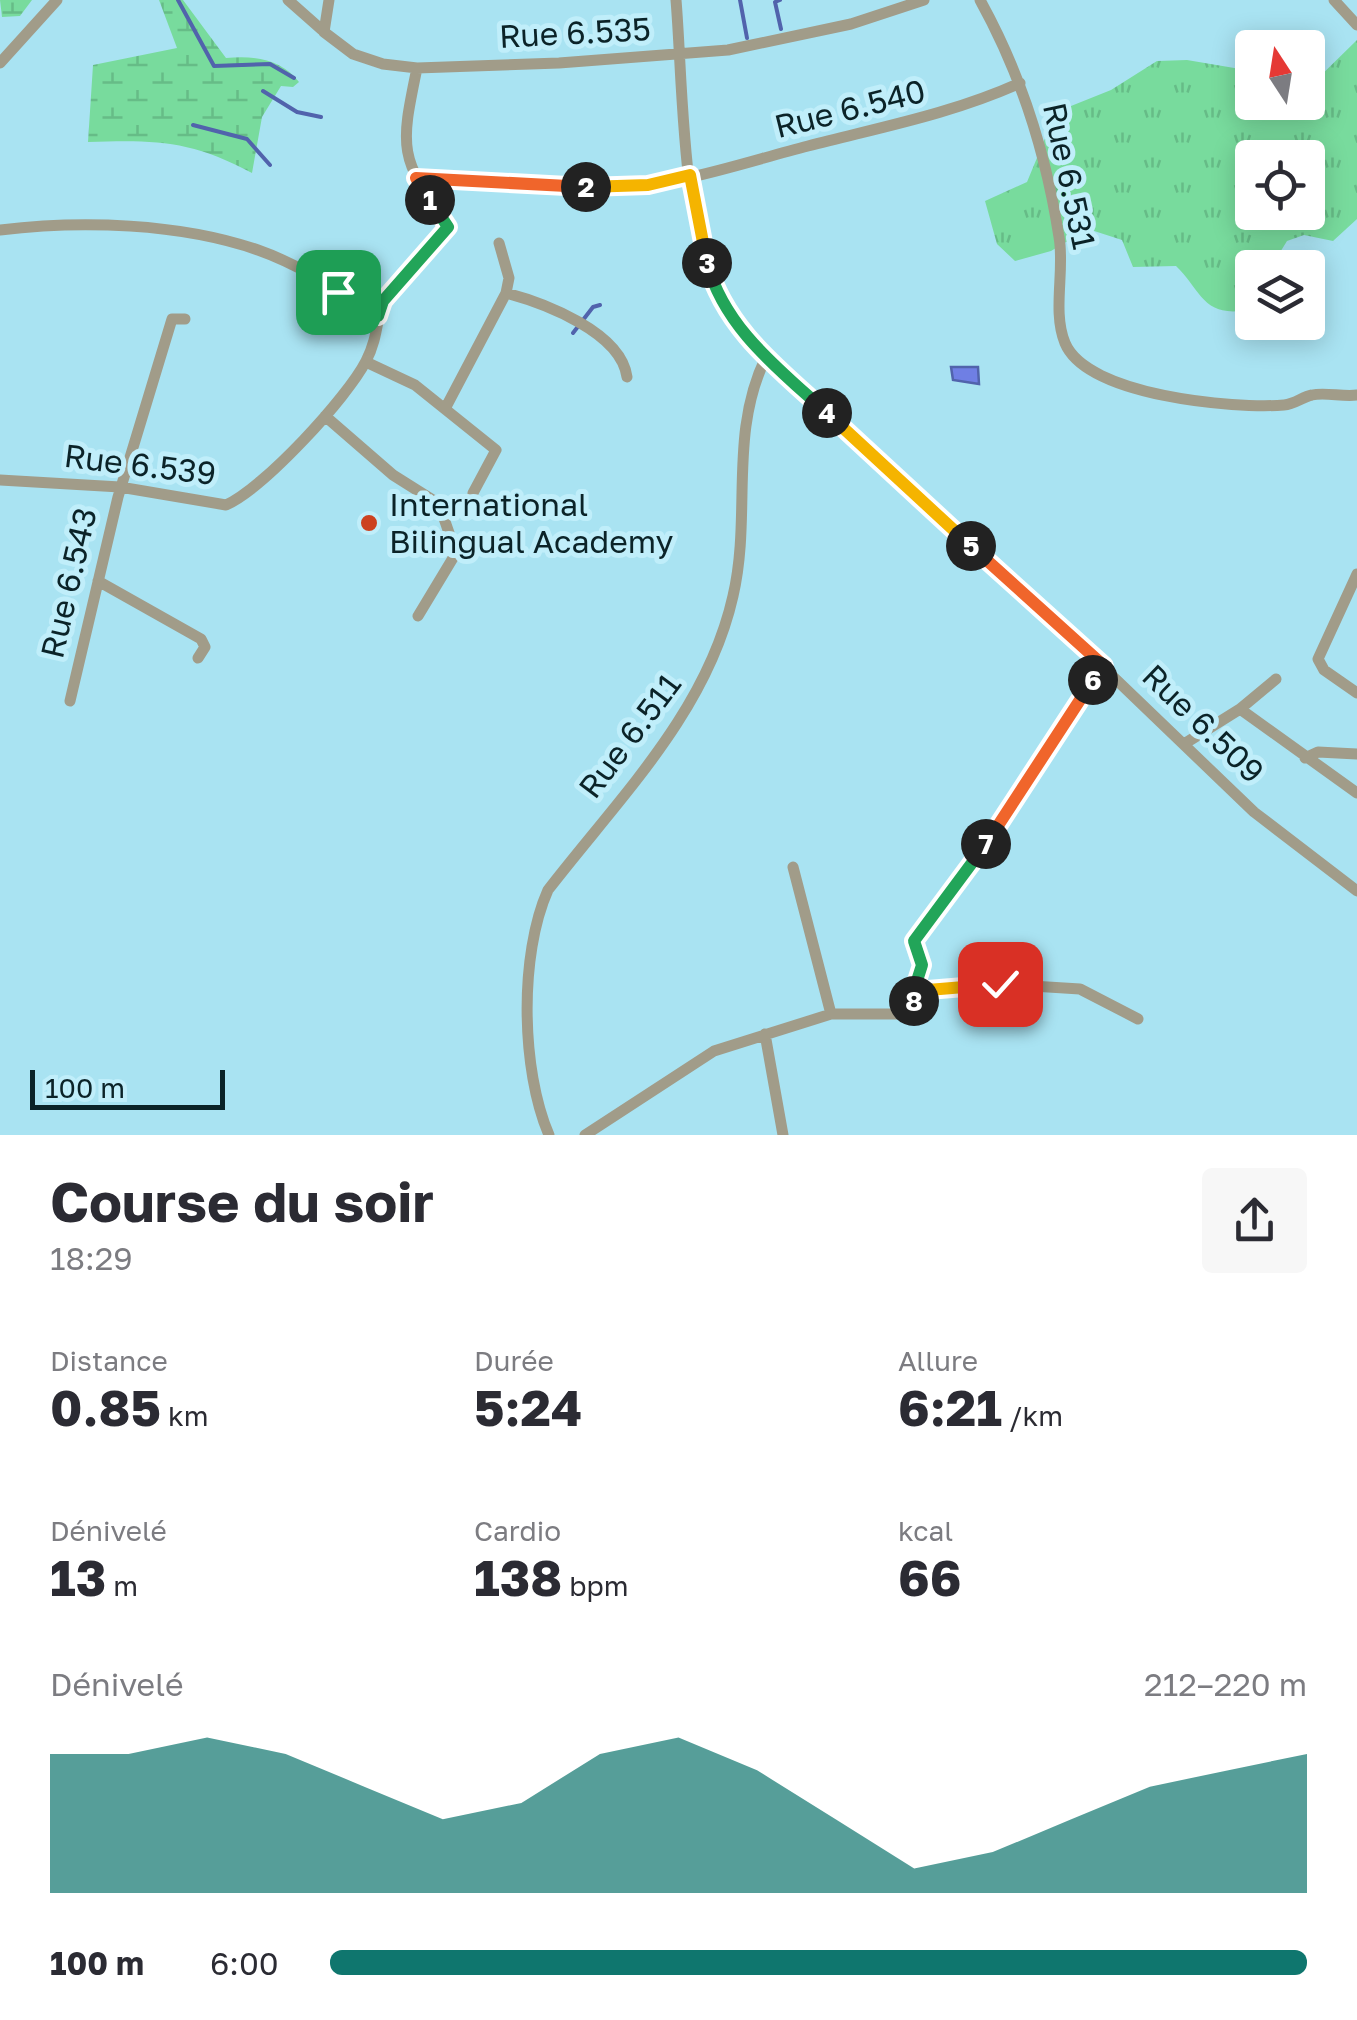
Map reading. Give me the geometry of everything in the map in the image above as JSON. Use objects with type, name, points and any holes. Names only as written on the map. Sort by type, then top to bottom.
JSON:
[{"type":"street","points":[[0,63],[57,0]]},
{"type":"street","name":"Rue 6.535","points":[[288,0],[322,30],[366,60],[417,68],[680,55],[819,32],[924,0]]},
{"type":"street","points":[[322,30],[328,0]]},
{"type":"street","name":"Rue 6.509","points":[[676,0],[690,175],[713,284],[722,305],[766,357],[1104,666],[1254,812],[1357,891]]},
{"type":"street","name":"Rue 6.531","points":[[980,0],[1020,84],[1059,235],[1061,325],[1074,357],[1124,386],[1214,404],[1284,405],[1315,394],[1357,396]]},
{"type":"street","points":[[1334,0],[1357,25]]},
{"type":"street","points":[[416,178],[404,126],[417,68]]},
{"type":"street","name":"Rue 6.540","points":[[416,178],[608,188],[741,168],[802,148],[934,116],[1020,84]]},
{"type":"street","name":"Rue 6.539","points":[[0,480],[120,487],[226,505],[246,493],[325,416],[366,362],[383,301],[448,227],[416,178]]},
{"type":"street","points":[[0,230],[114,227],[220,240],[290,264],[378,316]]},
{"type":"street","points":[[446,407],[506,293],[509,278],[499,243]]},
{"type":"street","points":[[506,293],[548,304],[604,340],[622,359],[627,376]]},
{"type":"street","name":"Rue 6.543","points":[[70,701],[120,487],[172,319],[185,319]]},
{"type":"street","name":"Rue 6.511","points":[[549,1135],[528,1059],[531,975],[541,906],[548,890],[692,702],[712,667],[738,572],[746,404],[766,357]]},
{"type":"street","points":[[366,362],[393,372],[446,407],[496,450],[474,494]]},
{"type":"street","points":[[325,416],[394,475],[439,504],[456,553],[418,616]]},
{"type":"street","points":[[1357,574],[1318,659],[1324,670],[1357,693]]},
{"type":"street","points":[[98,582],[201,640],[204,647],[198,658]]},
{"type":"street","points":[[909,1006],[922,965],[914,941],[1003,820],[1062,722],[1104,666]]},
{"type":"street","points":[[1184,744],[1240,709],[1276,679]]},
{"type":"street","points":[[1240,709],[1357,793]]},
{"type":"street","points":[[1305,758],[1318,752],[1357,754]]},
{"type":"street","points":[[793,867],[831,1014]]},
{"type":"street","points":[[585,1135],[714,1052],[831,1014],[892,1017],[928,990],[1016,985],[1080,989],[1138,1019]]},
{"type":"street","points":[[765,1034],[783,1135]]},
{"type":"green space","points":[[0,0],[32,0],[20,16],[2,17]]},
{"type":"green space","points":[[159,0],[183,0],[226,58],[266,60],[284,68],[299,82],[293,87],[281,86],[262,117],[252,173],[210,154],[172,144],[88,142],[93,65],[177,48]]},
{"type":"green space","points":[[1357,40],[1357,219],[1333,241],[1304,235],[1287,241],[1281,250],[1235,250],[1235,311],[1213,307],[1205,301],[1176,266],[1133,267],[1122,240],[1088,229],[1051,251],[1015,261],[997,244],[985,201],[1027,182],[1056,112],[1111,90],[1157,61],[1187,60],[1235,68],[1235,120],[1325,120],[1325,71]]},
{"type":"water","points":[[951,367],[978,367],[979,384],[953,380]]},
{"type":"waterway","points":[[178,0],[214,66],[270,64],[294,78]]},
{"type":"waterway","points":[[740,0],[747,38]]},
{"type":"waterway","points":[[780,0],[775,2],[781,29]]},
{"type":"waterway","points":[[263,91],[297,112],[321,117]]},
{"type":"waterway","points":[[193,125],[247,139],[270,165]]},
{"type":"waterway","points":[[573,333],[593,307],[600,305]]},
{"type":"place","name":"International Bilingual Academy","points":[[369,523]]},
{"type":"route","points":[[338,292],[378,316],[383,301],[418,266],[448,227],[416,178],[608,188],[648,185],[690,175],[713,284],[739,328],[808,396],[1104,666],[1062,722],[1003,820],[914,941],[922,965],[909,1006],[928,990],[1000,984]]}]
